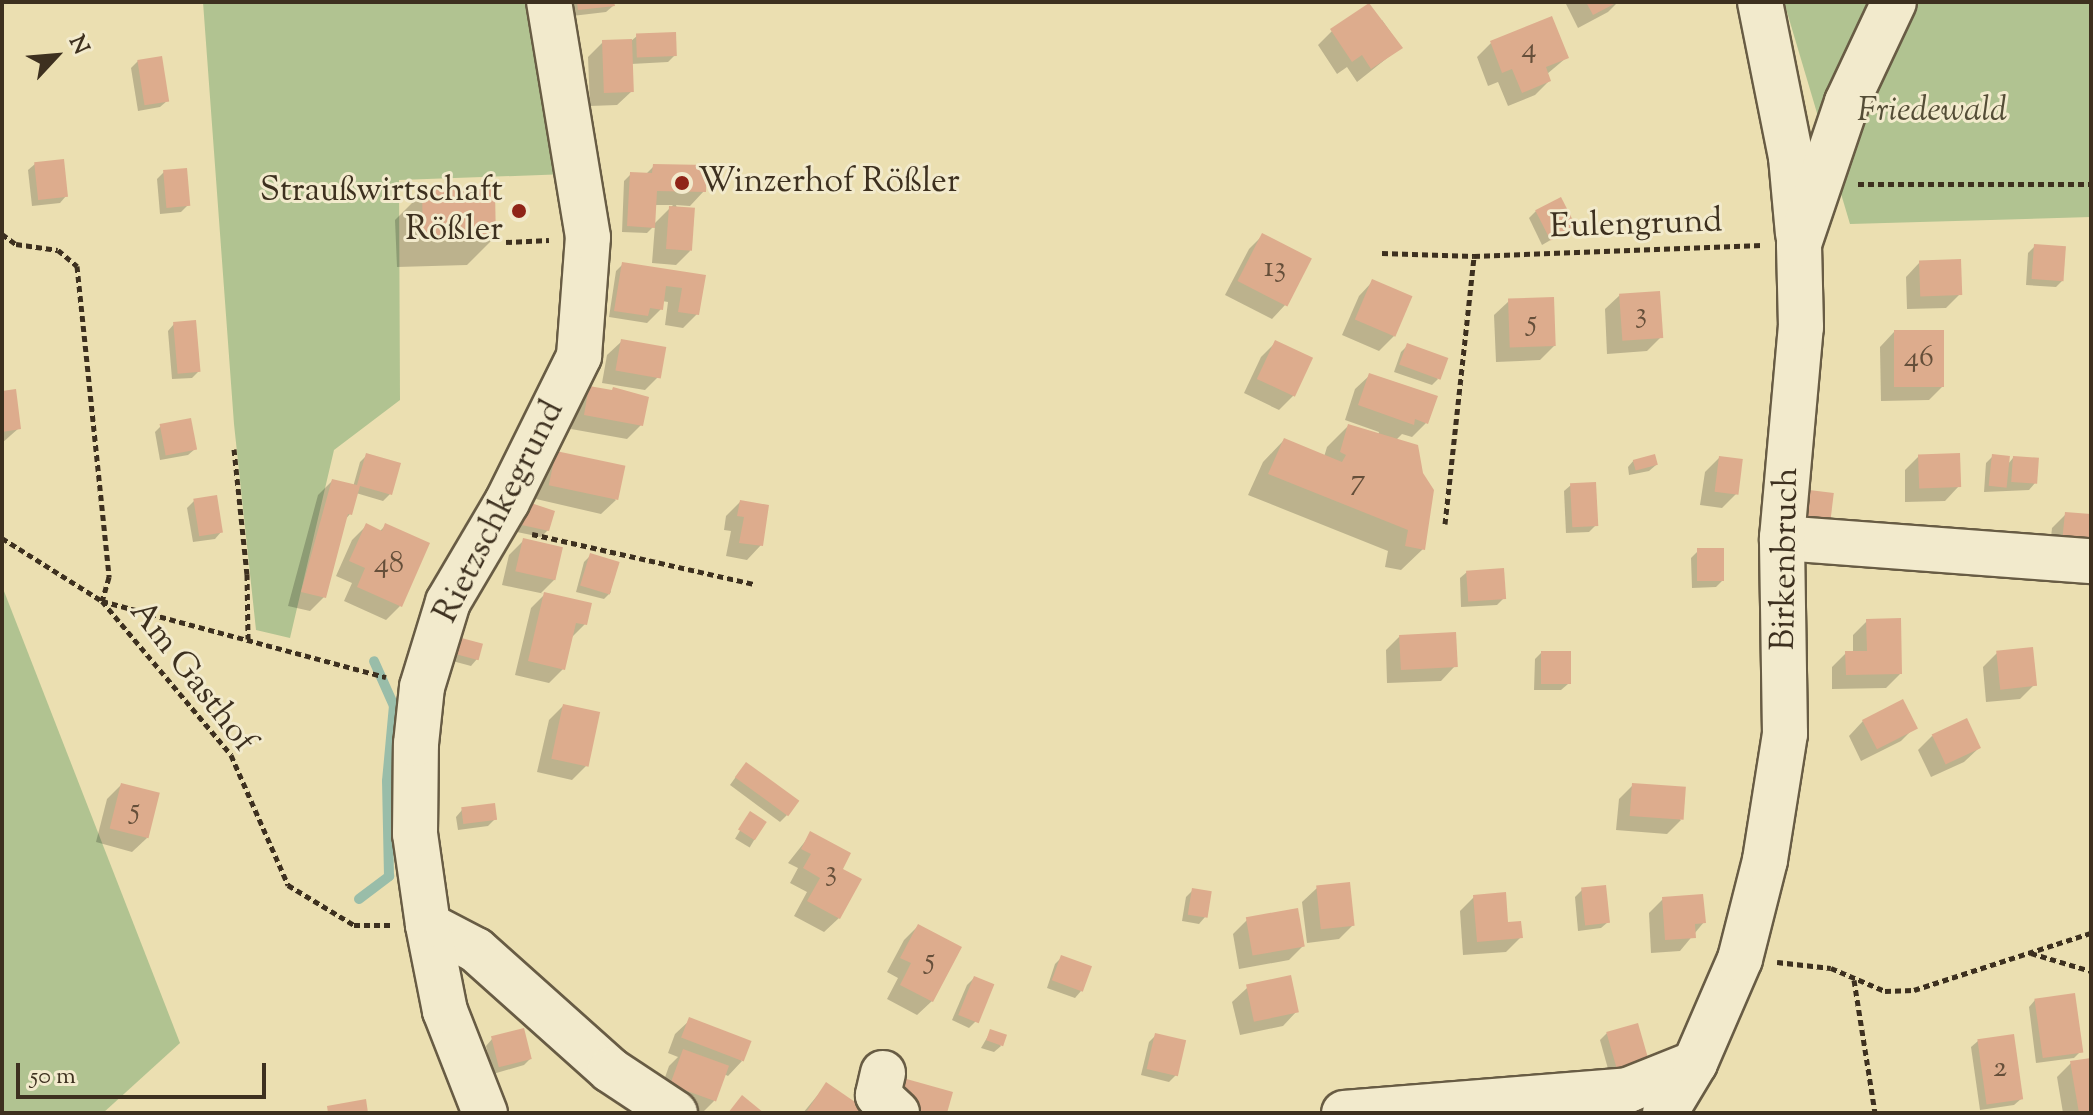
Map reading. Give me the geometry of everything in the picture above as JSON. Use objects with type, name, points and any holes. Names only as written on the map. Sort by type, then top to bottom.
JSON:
[{"type":"street","name":"Rietzschkegrund","points":[[485,1113],[445,1011],[428,925],[415,834],[422,687],[448,602],[507,502],[579,356],[588,237],[549,2]]},
{"type":"street","points":[[1760,2],[1791,157],[1799,244]]},
{"type":"street","name":"Birkenbruch","points":[[1665,1113],[1695,1063],[1740,959],[1765,860],[1785,734],[1782,538],[1801,327],[1799,244],[1847,102],[1894,2]]},
{"type":"street","points":[[1782,538],[2091,561]]},
{"type":"street","points":[[428,925],[476,950],[610,1070],[675,1113]]},
{"type":"street","points":[[1344,1113],[1628,1090],[1695,1063]]},
{"type":"path","points":[[1821,184],[2091,184]]},
{"type":"path","points":[[2,234],[16,244],[58,250],[77,266],[109,577],[102,601],[422,687]]},
{"type":"path","points":[[506,242],[543,240]]},
{"type":"path","name":"Eulengrund","points":[[1382,253],[1474,256],[1799,244]]},
{"type":"path","points":[[1445,524],[1474,256]]},
{"type":"path","points":[[234,449],[247,574],[248,639]]},
{"type":"path","points":[[523,532],[754,584]]},
{"type":"path","name":"Am Gasthof","points":[[2,538],[102,601],[231,755],[288,885],[354,925],[428,925]]},
{"type":"path","points":[[1740,959],[1831,968],[1885,991],[1914,990],[2091,933]]},
{"type":"path","points":[[2030,953],[2091,971]]},
{"type":"path","points":[[1854,979],[1875,1113]]},
{"type":"green space","points":[[203,2],[531,2],[568,174],[399,180],[400,400],[334,450],[290,638],[256,630],[234,424]]},
{"type":"green space","name":"Friedewald","points":[[1784,2],[2091,2],[2091,217],[1850,224]]},
{"type":"green space","points":[[2,586],[180,1043],[103,1113],[2,1113]]},
{"type":"building","points":[[577,2],[614,2],[615,6],[578,10]]},
{"type":"building","points":[[1586,2],[1618,2],[1593,15]]},
{"type":"building","points":[[1369,3],[1403,48],[1371,69],[1362,55],[1352,62],[1330,29]]},
{"type":"building","points":[[1552,16],[1569,58],[1546,67],[1551,81],[1522,93],[1512,69],[1502,73],[1490,41]]},
{"type":"building","points":[[676,32],[677,56],[637,57],[636,33]]},
{"type":"building","points":[[632,39],[634,92],[604,93],[602,40]]},
{"type":"building","points":[[162,56],[169,101],[145,105],[137,60]]},
{"type":"building","points":[[64,159],[68,197],[38,200],[34,162]]},
{"type":"building","points":[[653,164],[707,165],[706,192],[657,191],[655,228],[627,226],[630,172],[652,173]]},
{"type":"building","points":[[187,168],[190,206],[166,208],[163,170]]},
{"type":"building","points":[[495,188],[496,238],[423,239],[422,189]]},
{"type":"building","points":[[1561,197],[1576,227],[1551,240],[1535,210]]},
{"type":"building","points":[[669,206],[695,208],[692,251],[666,249]]},
{"type":"building","points":[[1262,233],[1312,258],[1287,307],[1237,281]]},
{"type":"building","points":[[2034,244],[2066,246],[2063,281],[2032,279]]},
{"type":"building","points":[[1961,259],[1962,295],[1920,296],[1919,260]]},
{"type":"building","points":[[622,262],[706,275],[699,315],[678,312],[682,288],[666,286],[663,310],[650,308],[648,316],[614,311]]},
{"type":"building","points":[[1372,279],[1413,296],[1395,337],[1355,320]]},
{"type":"building","points":[[1660,291],[1663,338],[1622,341],[1619,294]]},
{"type":"building","points":[[1554,297],[1556,346],[1510,348],[1508,299]]},
{"type":"building","points":[[196,320],[201,372],[178,374],[173,322]]},
{"type":"building","points":[[1894,330],[1944,330],[1944,387],[1894,387]]},
{"type":"building","points":[[621,339],[666,347],[661,379],[615,371]]},
{"type":"building","points":[[1275,340],[1313,358],[1295,397],[1257,379]]},
{"type":"building","points":[[1407,343],[1448,358],[1440,380],[1399,365]]},
{"type":"building","points":[[1369,373],[1438,396],[1428,424],[1415,419],[1414,425],[1358,405]]},
{"type":"building","points":[[589,386],[612,390],[613,387],[649,397],[643,426],[584,415]]},
{"type":"building","points":[[16,389],[21,429],[2,432],[2,391]]},
{"type":"building","points":[[191,418],[197,449],[166,456],[160,424]]},
{"type":"building","points":[[1348,424],[1418,445],[1423,473],[1434,490],[1425,550],[1405,546],[1408,530],[1268,474],[1284,438],[1342,462],[1346,455],[1340,452]]},
{"type":"building","points":[[556,451],[625,466],[618,500],[549,485]]},
{"type":"building","points":[[366,453],[401,463],[392,495],[360,486],[352,515],[348,514],[326,598],[301,592],[332,479],[357,485]]},
{"type":"building","points":[[1960,453],[1961,487],[1919,488],[1918,454]]},
{"type":"building","points":[[1655,454],[1658,465],[1636,471],[1633,460]]},
{"type":"building","points":[[1992,454],[2010,456],[2007,488],[1989,486]]},
{"type":"building","points":[[1719,456],[1743,459],[1738,495],[1715,492]]},
{"type":"building","points":[[2013,456],[2039,458],[2037,484],[2011,482]]},
{"type":"building","points":[[1596,482],[1598,526],[1572,527],[1570,483]]},
{"type":"building","points":[[1809,490],[1834,493],[1830,525],[1805,522]]},
{"type":"building","points":[[217,495],[223,533],[199,536],[193,499]]},
{"type":"building","points":[[740,500],[769,505],[763,546],[739,543],[744,517],[737,516]]},
{"type":"building","points":[[528,502],[555,511],[549,531],[517,524]]},
{"type":"building","points":[[2065,512],[2091,514],[2091,556],[2061,553]]},
{"type":"building","points":[[366,523],[382,531],[385,523],[430,543],[402,607],[357,587],[365,568],[349,561]]},
{"type":"building","points":[[523,538],[563,547],[555,580],[515,571]]},
{"type":"building","points":[[1697,548],[1724,548],[1724,581],[1697,581]]},
{"type":"building","points":[[590,553],[620,562],[610,595],[580,586]]},
{"type":"building","points":[[1504,568],[1506,599],[1468,602],[1466,571]]},
{"type":"building","points":[[544,592],[592,603],[587,625],[576,623],[565,670],[528,661]]},
{"type":"building","points":[[1901,618],[1902,674],[1846,675],[1845,651],[1867,651],[1866,619]]},
{"type":"building","points":[[1456,632],[1458,667],[1401,670],[1399,635]]},
{"type":"building","points":[[454,636],[483,644],[479,660],[450,652]]},
{"type":"building","points":[[2033,647],[2037,686],[2000,690],[1996,651]]},
{"type":"building","points":[[1541,651],[1571,651],[1571,684],[1541,684]]},
{"type":"building","points":[[1903,699],[1918,728],[1877,749],[1862,720]]},
{"type":"building","points":[[563,704],[600,712],[589,767],[551,759]]},
{"type":"building","points":[[1967,718],[1981,748],[1946,764],[1932,734]]},
{"type":"building","points":[[746,762],[799,801],[788,816],[735,777]]},
{"type":"building","points":[[121,783],[160,793],[148,838],[110,829]]},
{"type":"building","points":[[1632,783],[1686,787],[1684,820],[1630,816]]},
{"type":"building","points":[[495,803],[497,820],[463,824],[461,807]]},
{"type":"building","points":[[750,811],[767,822],[755,840],[738,829]]},
{"type":"building","points":[[810,831],[851,853],[843,869],[862,879],[840,919],[807,901],[820,878],[803,868],[811,854],[801,849]]},
{"type":"building","points":[[1350,882],[1355,926],[1321,929],[1316,886]]},
{"type":"building","points":[[1606,885],[1610,923],[1585,925],[1581,888]]},
{"type":"building","points":[[1192,888],[1212,891],[1208,918],[1188,915]]},
{"type":"building","points":[[1506,892],[1508,922],[1521,921],[1523,938],[1477,942],[1473,895]]},
{"type":"building","points":[[1703,894],[1706,923],[1695,924],[1696,938],[1665,940],[1662,897]]},
{"type":"building","points":[[1298,908],[1305,946],[1253,956],[1246,917]]},
{"type":"building","points":[[918,924],[962,947],[933,1002],[900,985],[911,963],[900,958]]},
{"type":"building","points":[[1061,955],[1092,966],[1083,992],[1052,980]]},
{"type":"building","points":[[1291,975],[1299,1012],[1254,1022],[1246,985]]},
{"type":"building","points":[[974,976],[994,984],[979,1023],[958,1015]]},
{"type":"building","points":[[2075,993],[2083,1052],[2043,1058],[2034,999]]},
{"type":"building","points":[[689,1017],[752,1041],[744,1062],[681,1038]]},
{"type":"building","points":[[1638,1023],[1649,1062],[1618,1072],[1606,1032]]},
{"type":"building","points":[[524,1028],[532,1059],[499,1067],[491,1036]]},
{"type":"building","points":[[990,1029],[1007,1035],[1003,1046],[986,1040]]},
{"type":"building","points":[[1155,1033],[1186,1040],[1178,1076],[1147,1069]]},
{"type":"building","points":[[2014,1034],[2023,1099],[1987,1105],[1977,1039]]},
{"type":"building","points":[[683,1049],[729,1066],[716,1101],[670,1085]]},
{"type":"building","points":[[2091,1058],[2091,1113],[2079,1113],[2070,1061]]},
{"type":"building","points":[[903,1078],[953,1092],[947,1113],[921,1113],[896,1106]]},
{"type":"building","points":[[826,1082],[871,1113],[807,1111]]},
{"type":"building","points":[[742,1095],[764,1113],[728,1113]]},
{"type":"building","points":[[366,1099],[368,1113],[328,1113],[327,1106]]},
{"type":"waterway","points":[[359,899],[389,876],[387,781],[394,706],[374,661]]},
{"type":"place","name":"Winzerhof Rößler","points":[[682,183]]},
{"type":"place","name":"Straußwirtschaft Rößler","points":[[519,211]]}]
